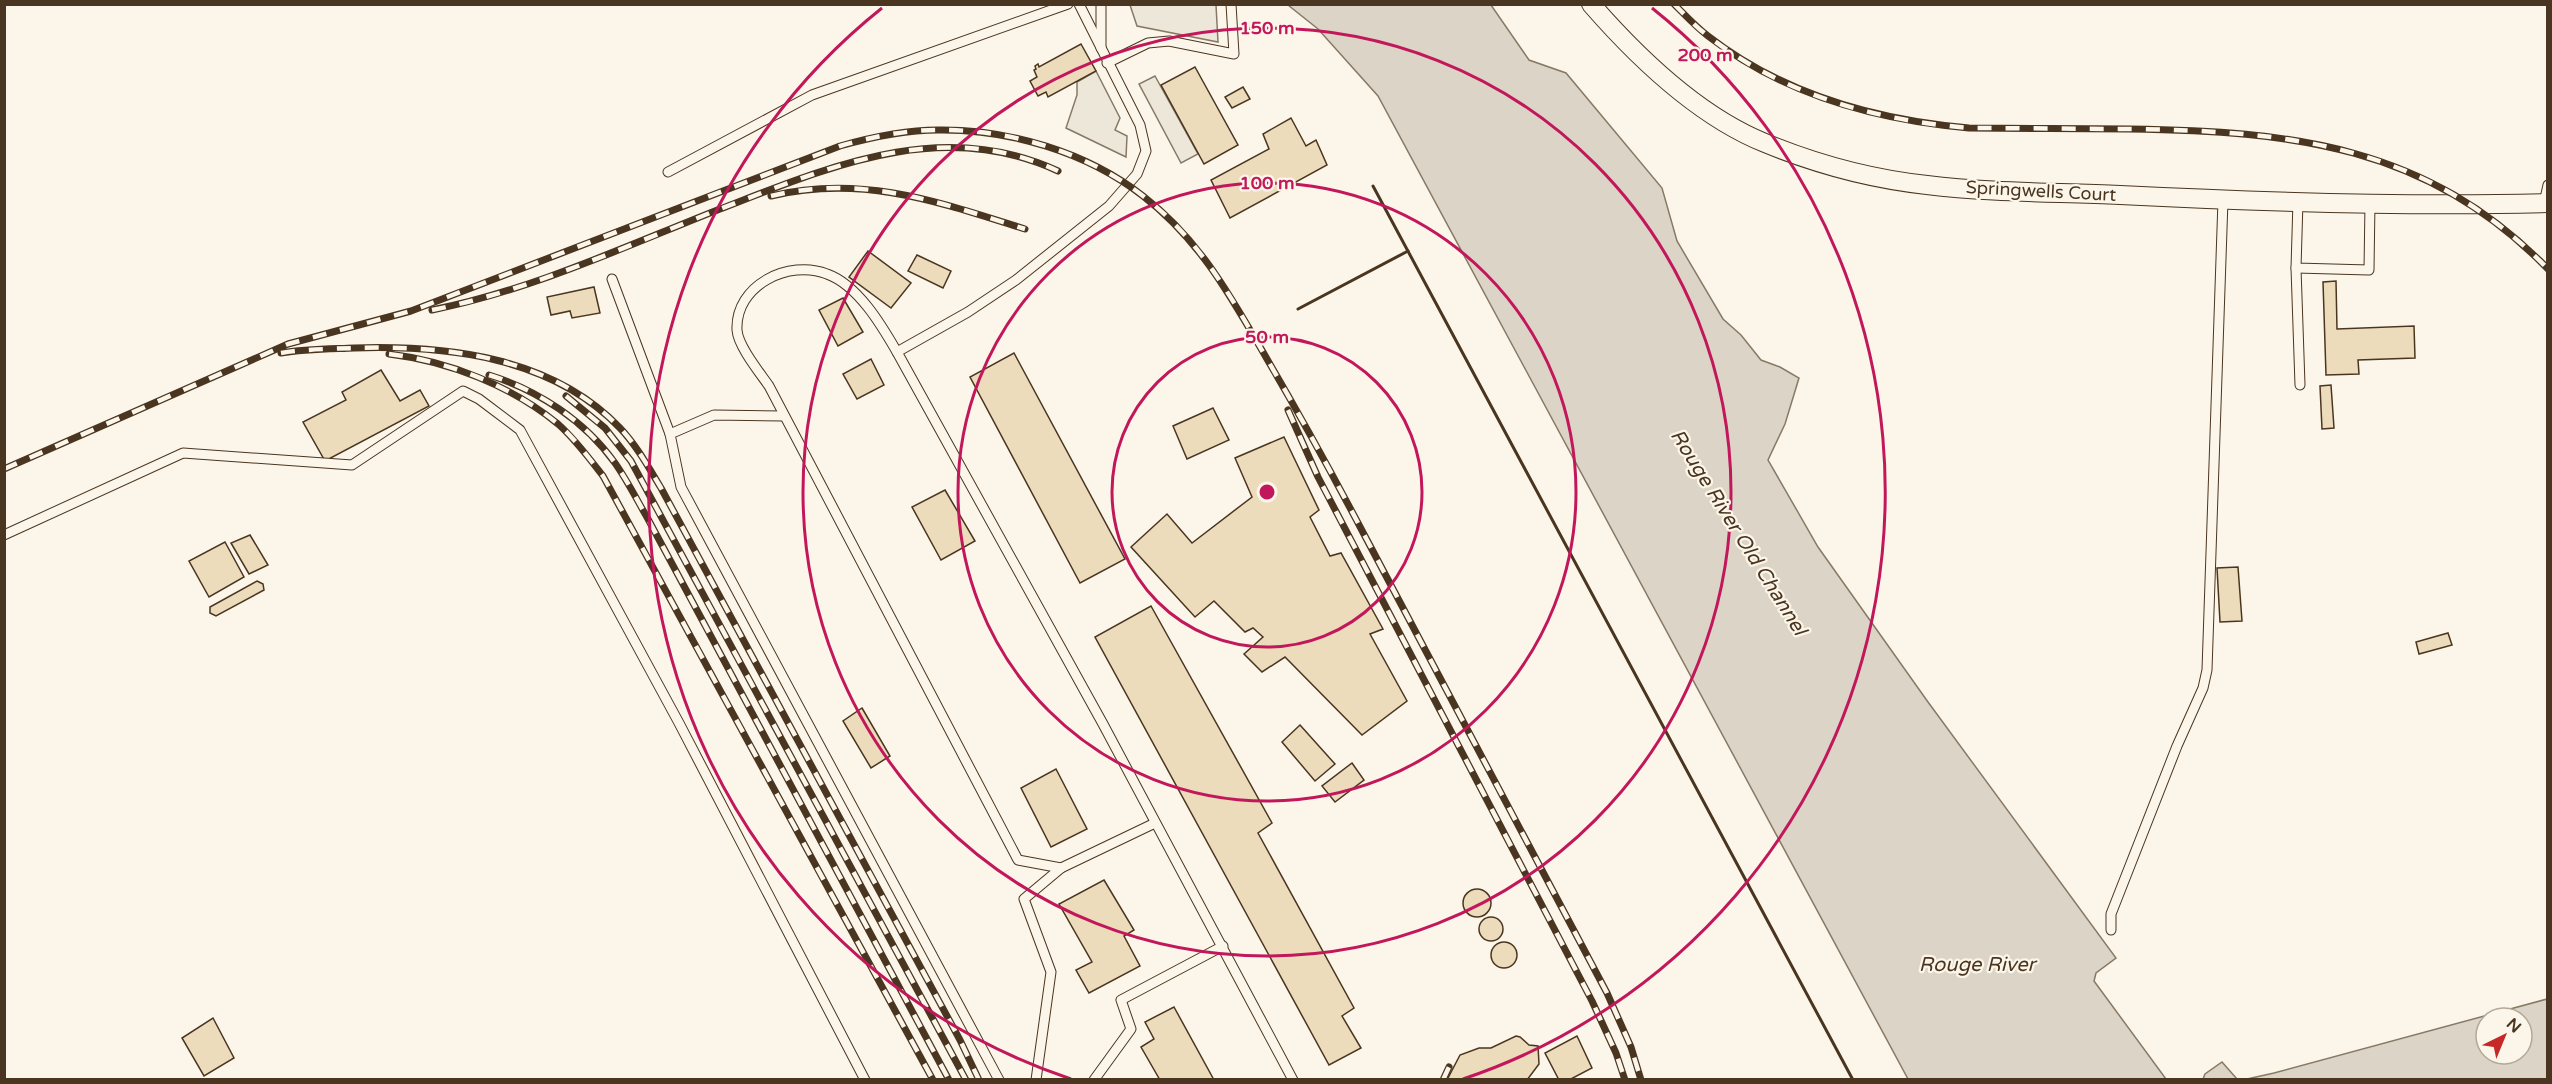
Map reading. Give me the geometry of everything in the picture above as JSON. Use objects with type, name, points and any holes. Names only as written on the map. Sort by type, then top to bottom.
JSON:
[{"type":"street","name":"Springwells Court","points":[[1591,4],[1643,59],[1693,101],[1763,143],[1864,175],[1928,185],[2223,200],[2469,205],[2546,197]]},
{"type":"lane","points":[[668,172],[812,95],[1068,4]]},
{"type":"lane","points":[[897,352],[969,312],[1016,280],[1109,206],[1137,174],[1146,151],[1140,125],[1079,4]]},
{"type":"lane","points":[[1101,4],[1101,51]]},
{"type":"lane","points":[[1107,63],[1148,43],[1169,41],[1234,54],[1231,4]]},
{"type":"lane","points":[[2111,930],[2110,914],[2177,746],[2203,688],[2207,670],[2223,200]]},
{"type":"lane","points":[[2298,201],[2296,268],[2300,386]]},
{"type":"lane","points":[[2296,268],[2369,270],[2370,203]]},
{"type":"lane","points":[[1060,868],[1018,860],[784,416],[737,333],[738,317],[747,297],[765,279],[785,271],[810,270],[829,274],[870,309],[897,352],[1223,946],[1293,1080]]},
{"type":"lane","points":[[612,279],[670,434],[681,487],[999,1080]]},
{"type":"lane","points":[[4,535],[183,453],[352,465],[463,391],[479,399],[520,430],[679,723],[865,1080]]},
{"type":"lane","points":[[670,434],[714,415],[784,416]]},
{"type":"lane","points":[[1036,1080],[1051,972],[1024,899],[1060,868],[1155,823]]},
{"type":"lane","points":[[1094,1080],[1131,1029],[1121,1000],[1223,946]]},
{"type":"shaded area","points":[[1130,5],[1216,5],[1218,42],[1137,26]]},
{"type":"shaded area","points":[[1096,71],[1120,118],[1115,130],[1127,136],[1126,157],[1066,128],[1077,95],[1077,82]]},
{"type":"shaded area","points":[[1155,76],[1198,154],[1181,163],[1139,84]]},
{"type":"water","name":"Rouge River","points":[[1288,5],[1491,5],[1529,60],[1566,73],[1662,188],[1677,241],[1723,319],[1741,335],[1761,360],[1780,367],[1799,378],[1785,424],[1768,460],[1818,547],[1928,702],[2116,958],[2096,973],[2094,981],[2166,1079],[1908,1079],[1378,96],[1318,29]]},
{"type":"water","points":[[2547,999],[2547,1079],[2247,1079],[2474,1019],[2474,1066],[2534,1066],[2534,1006],[2521,1006]]},
{"type":"water","points":[[2222,1062],[2237,1079],[2203,1079],[2205,1074]]},
{"type":"building","points":[[1081,44],[1096,71],[1048,97],[1046,92],[1038,96],[1030,81],[1037,77],[1035,66],[1038,64],[1039,67]]},
{"type":"building","points":[[1195,67],[1238,145],[1204,164],[1161,85]]},
{"type":"building","points":[[1243,87],[1250,99],[1232,108],[1225,97]]},
{"type":"building","points":[[1291,118],[1306,146],[1316,140],[1327,165],[1230,218],[1211,180],[1269,149],[1263,134]]},
{"type":"building","points":[[868,251],[911,283],[891,308],[849,277]]},
{"type":"building","points":[[917,255],[951,271],[943,288],[908,271]]},
{"type":"building","points":[[2336,281],[2337,329],[2414,326],[2415,358],[2358,360],[2359,374],[2326,375],[2323,282]]},
{"type":"building","points":[[594,287],[600,313],[572,318],[570,311],[551,315],[547,297]]},
{"type":"building","points":[[843,298],[863,332],[838,346],[819,310]]},
{"type":"building","points":[[1014,353],[1125,559],[1080,583],[970,377]]},
{"type":"building","points":[[871,359],[884,385],[857,399],[843,374]]},
{"type":"building","points":[[381,370],[400,401],[420,390],[429,406],[325,461],[303,422],[346,400],[342,392]]},
{"type":"building","points":[[2331,385],[2334,428],[2322,429],[2320,386]]},
{"type":"building","points":[[1213,408],[1229,440],[1187,459],[1173,426]]},
{"type":"building","points":[[1284,437],[1319,510],[1310,517],[1330,556],[1341,553],[1383,629],[1370,634],[1407,701],[1362,735],[1285,657],[1262,672],[1244,654],[1263,637],[1253,628],[1245,632],[1214,601],[1195,617],[1131,547],[1167,514],[1192,543],[1252,497],[1235,458]]},
{"type":"building","points":[[945,490],[975,541],[941,560],[912,507]]},
{"type":"building","points":[[250,535],[268,565],[249,574],[231,543]]},
{"type":"building","points":[[225,542],[244,577],[209,597],[189,561]]},
{"type":"building","points":[[2238,567],[2242,621],[2220,622],[2217,568]]},
{"type":"building","points":[[257,581],[263,584],[264,590],[216,616],[210,613],[210,607]]},
{"type":"building","points":[[1151,606],[1272,823],[1258,833],[1354,1008],[1342,1016],[1361,1048],[1329,1065],[1095,637]]},
{"type":"building","points":[[2448,633],[2452,645],[2419,654],[2416,642]]},
{"type":"building","points":[[862,708],[890,756],[871,768],[843,721]]},
{"type":"building","points":[[1300,725],[1335,764],[1315,781],[1282,742]]},
{"type":"building","points":[[1352,763],[1364,780],[1335,802],[1322,786]]},
{"type":"building","points":[[1056,769],[1087,829],[1051,847],[1021,788]]},
{"type":"building","points":[[1104,880],[1134,930],[1124,936],[1140,966],[1089,993],[1076,970],[1092,962],[1059,904]]},
{"type":"building","points":[[1477,889],[1487,893],[1491,903],[1487,913],[1477,917],[1467,913],[1463,903],[1467,893]]},
{"type":"building","points":[[1491,917],[1500,920],[1503,929],[1500,938],[1491,941],[1482,938],[1479,929],[1482,920]]},
{"type":"building","points":[[1504,942],[1513,946],[1517,955],[1513,964],[1504,968],[1495,964],[1491,955],[1495,946]]},
{"type":"building","points":[[1174,1007],[1214,1080],[1160,1080],[1141,1047],[1154,1039],[1145,1022]]},
{"type":"building","points":[[213,1018],[234,1058],[204,1076],[182,1038]]},
{"type":"building","points":[[1516,1036],[1529,1045],[1538,1046],[1539,1064],[1527,1080],[1447,1080],[1460,1055],[1479,1048],[1491,1048]]},
{"type":"building","points":[[1577,1036],[1592,1068],[1569,1080],[1559,1080],[1545,1053]]},
{"type":"railway","points":[[1674,4],[1708,36],[1737,57],[1768,74],[1832,101],[1899,119],[1969,128],[2129,129],[2246,134],[2301,141],[2354,153],[2405,171],[2454,195],[2502,227],[2548,269]]},
{"type":"railway","points":[[4,469],[288,344],[411,311],[840,146],[876,137],[926,130],[992,134],[1046,146],[1097,167],[1121,180],[1143,196],[1182,232],[1227,292],[1343,494],[1607,993],[1631,1047],[1641,1080]]},
{"type":"railway","points":[[432,310],[542,279],[802,178],[844,164],[886,154],[929,148],[972,148],[1015,155],[1058,171]]},
{"type":"railway","points":[[771,196],[805,190],[837,188],[900,194],[962,209],[1025,229]]},
{"type":"railway","points":[[281,353],[354,348],[426,349],[497,360],[563,385],[593,404],[620,428],[661,488],[960,1040],[979,1080]]},
{"type":"railway","points":[[389,354],[411,357],[456,369],[520,398],[558,424],[603,476],[933,1080]]},
{"type":"railway","points":[[489,375],[525,389],[559,409],[590,434],[619,470],[648,519],[949,1080]]},
{"type":"railway","points":[[566,396],[605,428],[631,461],[966,1080]]},
{"type":"railway","points":[[1288,410],[1318,477],[1592,1001],[1616,1053],[1625,1080]]},
{"type":"railway","points":[[1443,1080],[1449,1067]]},
{"type":"wall","points":[[1373,186],[1853,1080]]},
{"type":"wall","points":[[1298,309],[1408,251]]},
{"type":"water label","name":"Rouge River Old Channel","points":[[1739,532]]}]
